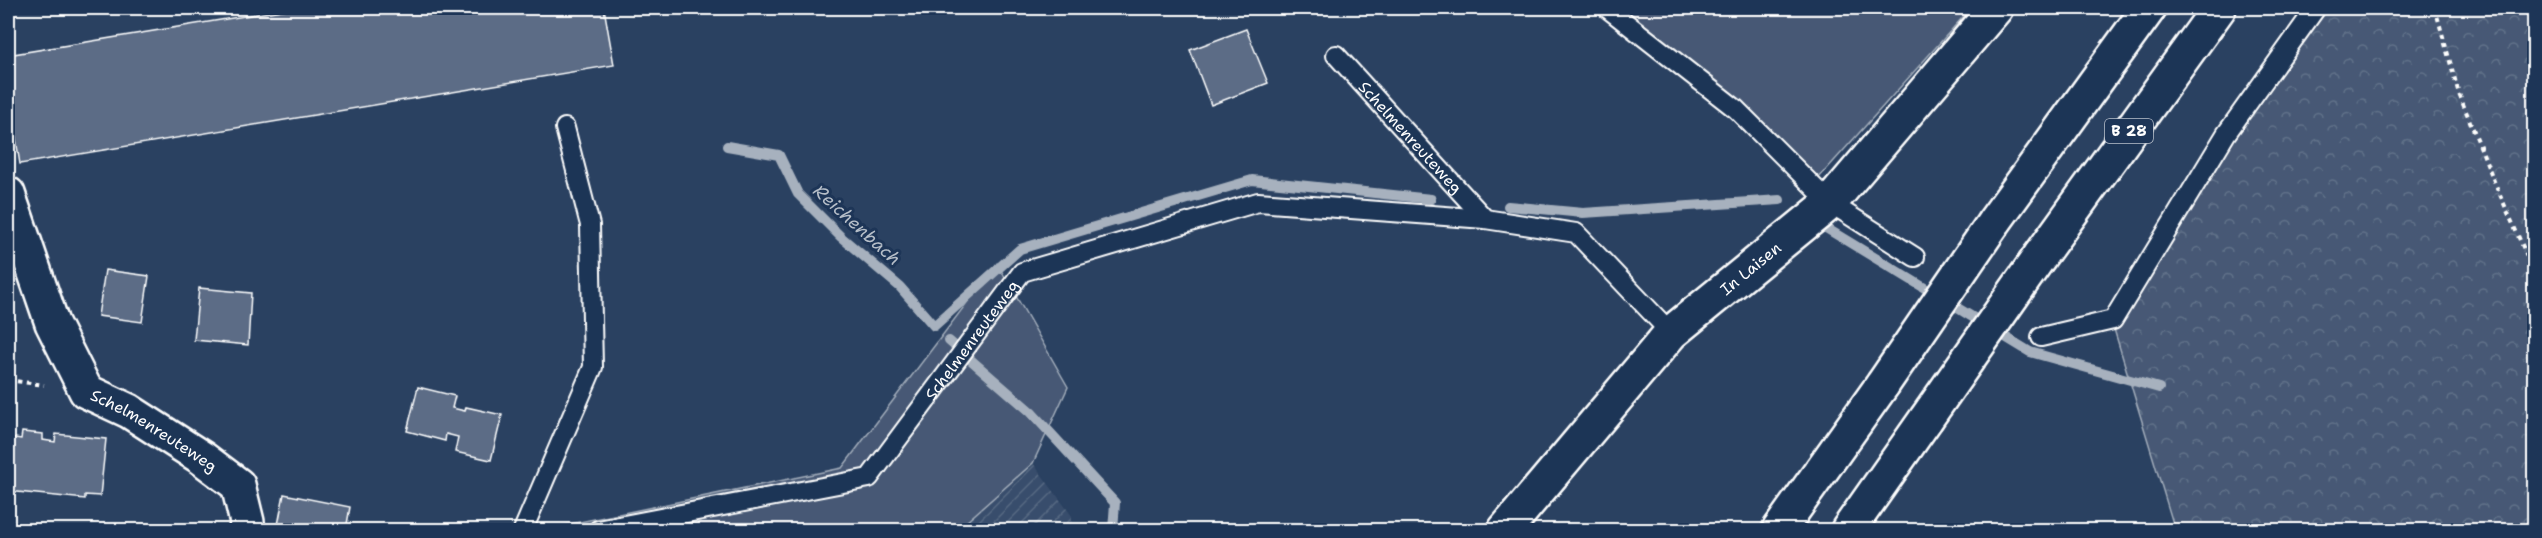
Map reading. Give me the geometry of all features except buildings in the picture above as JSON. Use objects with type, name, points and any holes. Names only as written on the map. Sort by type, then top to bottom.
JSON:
[{"type":"main road","name":"In Laisen","points":[[1505,531],[1671,333],[1830,203],[1996,8]]},
{"type":"main road","points":[[1779,531],[1994,222],[2149,8]]},
{"type":"main road","name":"B 28","points":[[1848,531],[2040,256],[2219,8]]},
{"type":"main road","name":"Schelmenreuteweg","points":[[8,194],[52,323],[86,391],[129,411],[202,458],[238,485],[247,522],[246,531]]},
{"type":"lane","points":[[1607,8],[1736,109],[1830,203],[1915,257]]},
{"type":"lane","points":[[2041,337],[2113,320],[2226,134],[2316,8]]},
{"type":"lane","name":"Schelmenreuteweg","points":[[1336,55],[1485,219]]},
{"type":"lane","points":[[523,531],[593,367],[590,225],[565,128]]},
{"type":"lane","name":"Schelmenreuteweg","points":[[598,531],[868,478],[1022,272],[1258,202],[1485,219],[1576,233],[1671,333]]},
{"type":"path","points":[[2435,8],[2459,94],[2494,181],[2535,272]]},
{"type":"shaded area","points":[[1033,463],[1072,516],[1072,530],[957,530]]},
{"type":"green space","points":[[1613,8],[1971,8],[1808,190],[1742,108]]},
{"type":"green space","points":[[2328,8],[2534,8],[2534,530],[2175,530],[2114,329],[2230,145]]},
{"type":"green space","points":[[997,263],[1068,387],[1033,463],[957,530],[541,530],[842,468]]},
{"type":"waterway","points":[[727,146],[779,155],[798,194],[841,237],[900,287],[934,326],[1020,249],[1252,180],[1431,199]]},
{"type":"waterway","points":[[1508,206],[1583,213],[1780,200]]},
{"type":"waterway","points":[[1821,225],[2030,352],[2159,388]]},
{"type":"waterway","name":"Reichenbach","points":[[949,341],[1031,412],[1115,503],[1113,530]]}]
